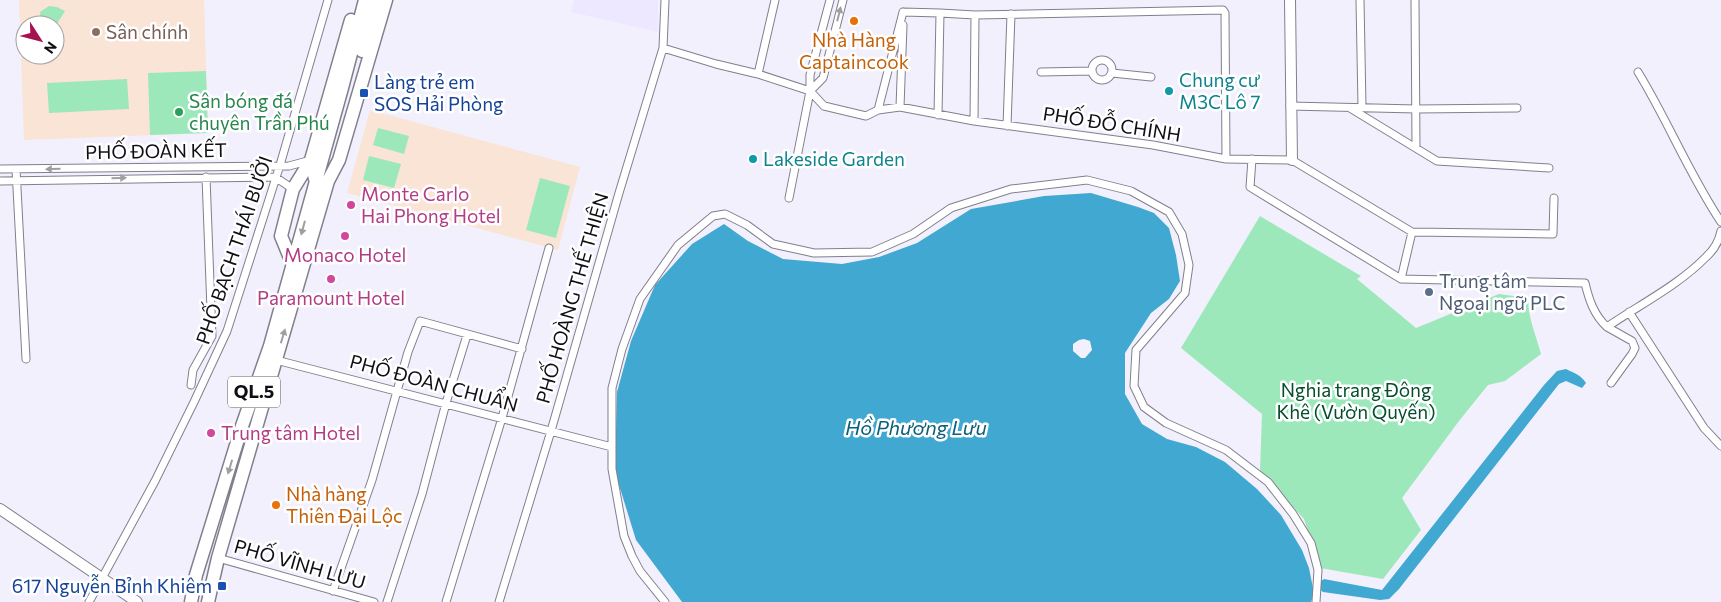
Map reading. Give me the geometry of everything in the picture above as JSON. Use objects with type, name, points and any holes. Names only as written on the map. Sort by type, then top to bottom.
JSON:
[{"type":"highway","name":"QL.5","points":[[322,181],[311,160],[356,0]]},
{"type":"highway","name":"QL.5","points":[[208,602],[218,558],[276,360],[322,181],[342,88],[365,0]]},
{"type":"highway","name":"QL.5","points":[[191,602],[196,576],[270,346],[293,264],[336,145],[375,0]]},
{"type":"highway","name":"QL.5","points":[[322,181],[339,160],[386,0]]},
{"type":"highway","points":[[293,264],[281,236],[293,189],[311,160]]},
{"type":"street","name":"PHỐ BẠCH THÁI BƯỞI","points":[[90,602],[155,481],[227,331],[280,165],[328,0]]},
{"type":"street","name":"PHỐ HOÀNG THẾ THIỆN","points":[[499,602],[663,48],[665,0]]},
{"type":"street","points":[[758,74],[775,0]]},
{"type":"street","points":[[789,198],[810,90],[810,75],[830,0]]},
{"type":"street","points":[[810,90],[823,78],[843,0]]},
{"type":"street","points":[[1290,0],[1292,160]]},
{"type":"street","points":[[1360,0],[1362,107]]},
{"type":"street","points":[[1415,0],[1416,148]]},
{"type":"street","points":[[903,12],[975,15],[1223,10],[1225,13],[1226,158]]},
{"type":"street","points":[[900,107],[903,12]]},
{"type":"street","points":[[878,110],[903,12]]},
{"type":"street","points":[[938,114],[940,13]]},
{"type":"street","points":[[1007,126],[1011,14]]},
{"type":"street","points":[[974,121],[975,15]]},
{"type":"street","name":"PHỐ ĐỖ CHÍNH","points":[[663,48],[810,90],[824,106],[866,116],[878,110],[900,107],[974,121],[1153,145],[1226,158],[1292,160],[1412,232]]},
{"type":"street","points":[[1101,59],[1110,63],[1112,73],[1108,78],[1101,80],[1095,77],[1092,71],[1093,64],[1101,59]]},
{"type":"street","points":[[1041,72],[1092,71]]},
{"type":"street","points":[[1638,72],[1656,102],[1698,185],[1721,222]]},
{"type":"street","points":[[1112,73],[1151,77]]},
{"type":"street","points":[[1290,106],[1516,108]]},
{"type":"street","points":[[1350,107],[1437,161],[1549,168]]},
{"type":"street","points":[[1252,159],[1250,187],[1401,279],[1585,283],[1593,310],[1601,322],[1632,341],[1650,346]]},
{"type":"street","name":"PHỐ ĐOÀN KẾT","points":[[0,170],[290,166],[311,160]]},
{"type":"street","points":[[16,169],[26,359]]},
{"type":"street","points":[[191,385],[193,370],[212,336],[206,177]]},
{"type":"street","name":"PHỐ ĐOÀN KẾT","points":[[0,181],[275,177]]},
{"type":"street","points":[[275,177],[293,189]]},
{"type":"street","points":[[665,602],[640,571],[624,536],[612,469],[612,388],[622,349],[640,298],[678,246],[713,216],[725,214],[747,225],[773,244],[814,253],[872,252],[913,234],[952,208],[1011,189],[1087,180],[1131,191],[1169,212],[1182,234],[1189,265],[1185,293],[1136,350],[1134,386],[1144,407],[1166,423],[1226,450],[1268,482],[1293,514],[1311,543],[1318,570],[1316,602]]},
{"type":"street","points":[[1401,279],[1412,232],[1552,234],[1554,198]]},
{"type":"street","points":[[1608,327],[1707,257],[1719,240],[1721,231]]},
{"type":"street","points":[[446,602],[502,418],[549,248]]},
{"type":"street","points":[[1629,312],[1704,428],[1721,446]]},
{"type":"street","points":[[333,591],[372,480],[396,390],[420,321],[522,349]]},
{"type":"street","points":[[387,602],[422,494],[467,335]]},
{"type":"street","points":[[1611,383],[1635,348],[1632,341]]},
{"type":"street","name":"PHỐ ĐOÀN CHUẨN","points":[[276,360],[612,447]]},
{"type":"street","points":[[0,509],[137,602]]},
{"type":"street","name":"PHỐ VĨNH LƯU","points":[[218,558],[374,602]]},
{"type":"shaded area","points":[[19,0],[204,0],[208,133],[24,140],[21,65],[65,65],[65,15],[20,15]]},
{"type":"shaded area","points":[[574,0],[658,0],[658,32],[571,12]]},
{"type":"shaded area","points":[[370,110],[580,167],[558,250],[347,193]]},
{"type":"green space","points":[[49,6],[65,11],[62,15],[40,15],[40,12]]},
{"type":"green space","name":"Sân bóng đá chuyên Trần Phú","points":[[206,71],[208,133],[150,135],[148,73]]},
{"type":"green space","points":[[127,79],[129,109],[49,113],[47,83]]},
{"type":"green space","points":[[378,128],[409,136],[404,154],[373,145]]},
{"type":"green space","points":[[369,156],[401,164],[394,188],[363,180]]},
{"type":"green space","points":[[540,178],[570,186],[556,238],[526,230]]},
{"type":"green space","name":"Nghia trang Đông Khê (Vườn Quyến)","points":[[1260,216],[1361,276],[1357,279],[1416,328],[1499,294],[1528,298],[1531,319],[1541,354],[1505,381],[1488,385],[1402,498],[1421,530],[1383,579],[1320,568],[1304,519],[1260,470],[1262,414],[1181,348]]},
{"type":"water","name":"Hồ Phương Lưu","points":[[1091,193],[1154,213],[1169,228],[1180,281],[1169,299],[1151,313],[1125,353],[1125,394],[1142,424],[1167,439],[1196,447],[1225,462],[1257,489],[1281,515],[1302,550],[1309,568],[1314,593],[1311,602],[682,602],[636,540],[615,472],[617,392],[631,341],[655,285],[692,244],[724,224],[748,241],[783,259],[842,264],[879,257],[917,243],[971,209],[1044,196]],"holes":[[[1079,340],[1090,341],[1092,350],[1085,358],[1081,358],[1073,351],[1073,344]]]},
{"type":"water","points":[[1566,369],[1580,376],[1586,383],[1582,388],[1566,381],[1559,384],[1399,589],[1389,599],[1380,600],[1323,592],[1318,588],[1318,583],[1324,579],[1382,590],[1544,385],[1557,371]]},
{"type":"place","name":"Nhà Hàng Captaincook","points":[[854,21]]},
{"type":"place","name":"Sân chính","points":[[96,32]]},
{"type":"place","name":"Chung cư M3C Lô 7","points":[[1169,91]]},
{"type":"place","name":"Làng trẻ em SOS Hải Phòng","points":[[364,93]]},
{"type":"place","name":"Sân bóng đá chuyên Trần Phú","points":[[179,112]]},
{"type":"place","name":"Lakeside Garden","points":[[753,159]]},
{"type":"place","name":"Monte Carlo Hai Phong Hotel","points":[[351,205]]},
{"type":"place","name":"Monaco Hotel","points":[[345,236]]},
{"type":"place","name":"Paramount Hotel","points":[[331,279]]},
{"type":"place","name":"Trung tâm Ngoại ngữ PLC","points":[[1429,292]]},
{"type":"place","name":"Trung tâm Hotel","points":[[211,433]]},
{"type":"place","name":"Nhà hàng Thiên Đại Lộc","points":[[276,505]]},
{"type":"place","name":"617 Nguyễn Bỉnh Khiêm","points":[[222,586]]}]
